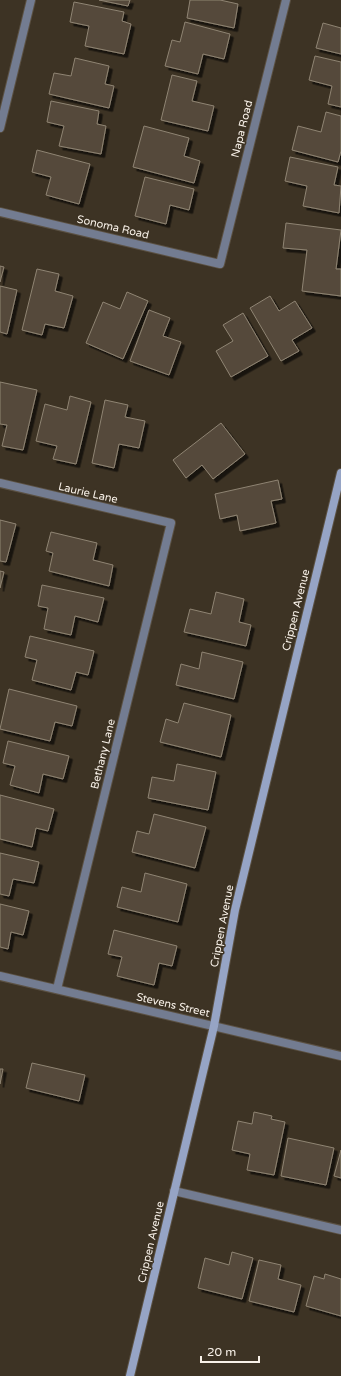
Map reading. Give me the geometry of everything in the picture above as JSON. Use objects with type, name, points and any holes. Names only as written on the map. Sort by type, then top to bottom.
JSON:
[{"type":"main road","name":"Crippen Avenue","points":[[130,1376],[214,1026],[235,910],[340,479]]},
{"type":"street","points":[[0,128],[31,0]]},
{"type":"street","name":"Napa Road","points":[[220,264],[286,0]]},
{"type":"street","name":"Sonoma Road","points":[[0,212],[220,264]]},
{"type":"street","name":"Laurie Lane","points":[[0,483],[171,523]]},
{"type":"street","name":"Bethany Lane","points":[[57,989],[171,523]]},
{"type":"street","name":"Stevens Street","points":[[0,976],[341,1056]]},
{"type":"street","points":[[174,1191],[341,1230]]},
{"type":"building","points":[[99,0],[130,0],[128,6]]},
{"type":"building","points":[[190,0],[220,0],[238,4],[234,28],[187,18]]},
{"type":"building","points":[[74,2],[124,12],[122,21],[131,24],[124,54],[85,46],[89,26],[70,22]]},
{"type":"building","points":[[185,22],[230,34],[224,59],[203,54],[198,74],[165,66],[172,40],[180,42]]},
{"type":"building","points":[[323,23],[341,28],[341,54],[316,48]]},
{"type":"building","points":[[315,56],[341,62],[341,107],[328,104],[332,86],[309,80]]},
{"type":"building","points":[[75,58],[109,66],[105,84],[114,86],[109,108],[49,94],[54,73],[71,76]]},
{"type":"building","points":[[172,75],[197,81],[192,101],[214,106],[208,131],[161,120]]},
{"type":"building","points":[[51,101],[99,111],[97,124],[106,126],[101,154],[59,146],[64,126],[47,122]]},
{"type":"building","points":[[326,112],[341,116],[341,151],[338,162],[292,150],[298,126],[321,132]]},
{"type":"building","points":[[144,126],[189,138],[184,156],[200,161],[194,183],[133,167]]},
{"type":"building","points":[[37,150],[90,164],[79,204],[46,195],[51,177],[32,172]]},
{"type":"building","points":[[290,157],[338,167],[334,185],[341,186],[339,213],[303,206],[307,186],[285,181]]},
{"type":"building","points":[[145,177],[194,189],[189,210],[170,205],[166,224],[135,216]]},
{"type":"building","points":[[286,223],[341,230],[336,269],[341,269],[341,296],[302,291],[307,250],[283,248]]},
{"type":"building","points":[[0,266],[4,267],[0,282]]},
{"type":"building","points":[[37,269],[59,274],[55,291],[73,296],[64,328],[45,324],[42,335],[22,330]]},
{"type":"building","points":[[0,286],[17,290],[7,334],[0,332]]},
{"type":"building","points":[[127,292],[148,301],[123,359],[86,343],[103,302],[120,309]]},
{"type":"building","points":[[270,296],[279,311],[295,301],[312,328],[292,340],[299,351],[281,361],[250,308]]},
{"type":"building","points":[[149,310],[170,318],[163,336],[181,342],[169,375],[130,361]]},
{"type":"building","points":[[243,313],[268,356],[231,377],[216,351],[233,341],[223,325]]},
{"type":"building","points":[[0,382],[37,390],[23,450],[2,446],[7,425],[0,424]]},
{"type":"building","points":[[70,396],[91,402],[76,464],[53,459],[57,446],[36,441],[45,404],[67,410]]},
{"type":"building","points":[[105,400],[128,405],[125,417],[145,421],[139,448],[119,444],[114,468],[92,463]]},
{"type":"building","points":[[221,423],[245,454],[213,479],[202,465],[186,478],[173,460]]},
{"type":"building","points":[[278,480],[282,499],[271,501],[276,523],[240,531],[237,515],[220,519],[215,494]]},
{"type":"building","points":[[0,520],[16,524],[6,562],[0,561]]},
{"type":"building","points":[[51,532],[97,543],[93,560],[113,565],[109,586],[49,571],[53,553],[46,551]]},
{"type":"building","points":[[0,571],[4,572],[0,588]]},
{"type":"building","points":[[42,585],[104,598],[98,622],[75,616],[71,635],[44,629],[48,608],[38,606]]},
{"type":"building","points":[[216,592],[244,599],[239,622],[251,625],[246,646],[184,632],[190,609],[211,614]]},
{"type":"building","points":[[30,636],[94,651],[88,675],[76,672],[71,690],[32,680],[37,660],[25,657]]},
{"type":"building","points":[[202,652],[243,662],[234,699],[176,685],[181,664],[199,669]]},
{"type":"building","points":[[9,689],[77,706],[72,726],[55,722],[50,741],[0,729]]},
{"type":"building","points":[[184,703],[231,715],[221,757],[160,742],[166,719],[178,723]]},
{"type":"building","points":[[8,741],[69,756],[63,779],[43,774],[39,793],[10,785],[15,766],[3,763]]},
{"type":"building","points":[[177,764],[216,772],[208,810],[148,798],[152,777],[174,781]]},
{"type":"building","points":[[0,795],[54,809],[48,831],[36,828],[32,847],[0,839]]},
{"type":"building","points":[[154,814],[206,827],[195,868],[132,852],[137,831],[149,834]]},
{"type":"building","points":[[0,853],[39,862],[34,883],[13,879],[9,896],[0,894]]},
{"type":"building","points":[[145,873],[187,884],[178,922],[117,907],[122,887],[141,892]]},
{"type":"building","points":[[0,904],[29,911],[23,935],[11,932],[8,949],[0,947]]},
{"type":"building","points":[[114,930],[177,946],[172,966],[159,963],[154,985],[117,976],[122,957],[108,954]]},
{"type":"building","points":[[32,1063],[85,1075],[79,1101],[26,1088]]},
{"type":"building","points":[[0,1069],[3,1069],[0,1084]]},
{"type":"building","points":[[254,1112],[272,1116],[271,1119],[285,1122],[274,1175],[247,1170],[250,1154],[232,1150],[238,1121],[252,1124]]},
{"type":"building","points":[[288,1138],[334,1148],[326,1185],[281,1176]]},
{"type":"building","points":[[341,1150],[341,1178],[334,1176]]},
{"type":"building","points":[[232,1252],[253,1258],[242,1299],[198,1288],[205,1258],[229,1265]]},
{"type":"building","points":[[259,1260],[281,1265],[278,1279],[301,1285],[294,1312],[249,1301]]},
{"type":"building","points":[[325,1274],[341,1279],[341,1316],[306,1306],[314,1276],[324,1279]]}]
